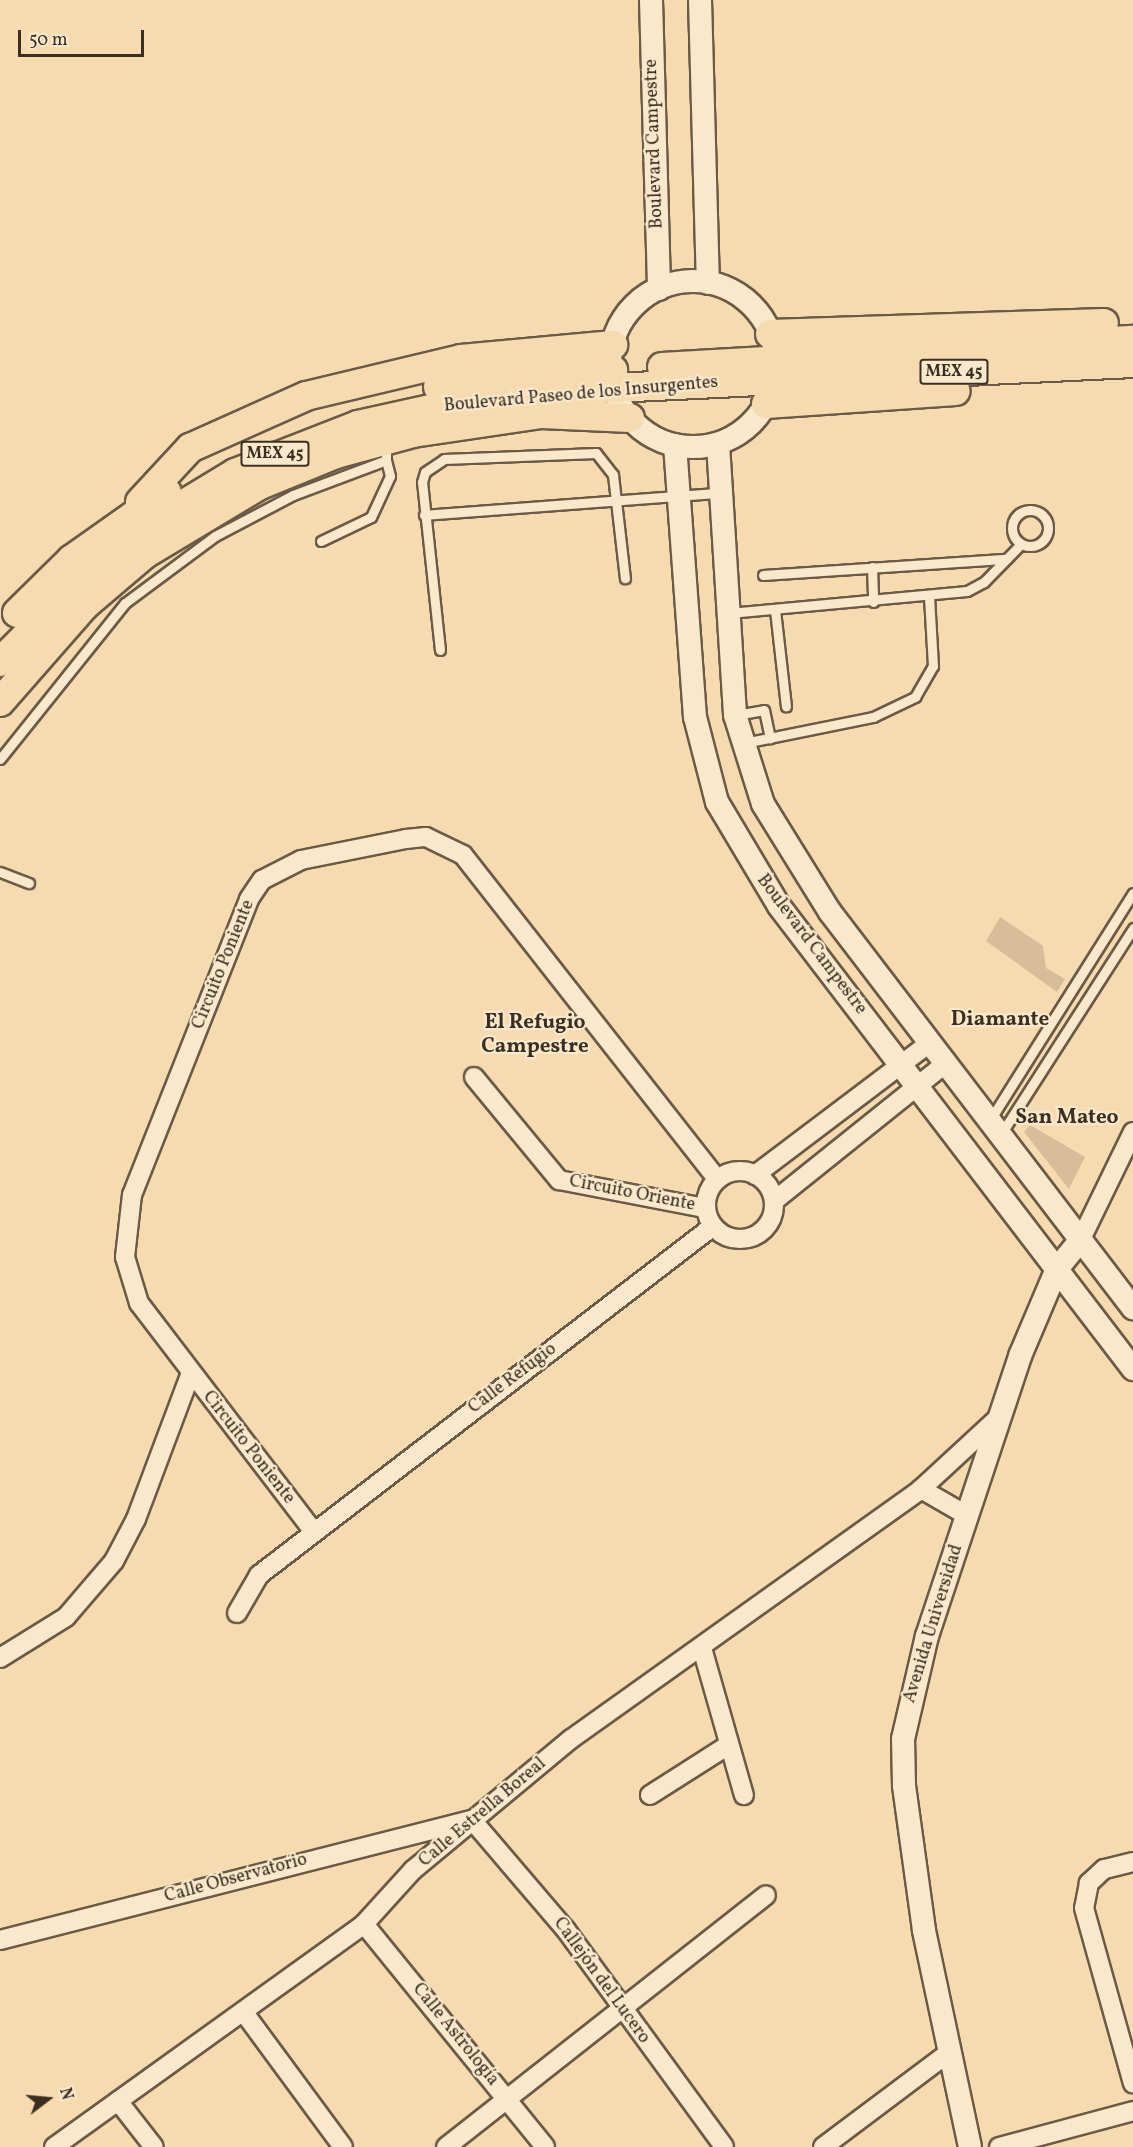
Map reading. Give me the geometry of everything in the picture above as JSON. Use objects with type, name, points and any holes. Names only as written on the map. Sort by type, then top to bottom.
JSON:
[{"type":"main road","points":[[772,370],[1133,326]]},
{"type":"main road","name":"Boulevard Paseo de los Insurgentes","points":[[772,370],[1133,340]]},
{"type":"main road","points":[[131,516],[148,488],[190,448],[264,410],[357,381],[461,359],[612,368]]},
{"type":"main road","name":"Boulevard Paseo de los Insurgentes","points":[[0,662],[93,569],[202,493],[271,456],[392,416],[482,400],[612,368],[772,370],[1133,363]]},
{"type":"main road","points":[[772,370],[1133,374]]},
{"type":"main road","points":[[0,702],[85,605],[146,554],[202,493],[301,468],[386,451],[523,416],[630,418]]},
{"type":"main road","points":[[190,448],[185,461],[202,493]]},
{"type":"main road","name":"Boulevard Paseo de los Insurgentes","points":[[0,633],[72,559],[131,516],[202,493]]},
{"type":"street","name":"Boulevard Campestre","points":[[651,0],[659,289]]},
{"type":"street","points":[[700,0],[708,283]]},
{"type":"street","points":[[708,283],[746,300],[772,370],[742,432],[718,444],[675,445],[650,435],[630,418],[612,368],[630,311],[659,289],[708,283]]},
{"type":"street","name":"Boulevard Campestre","points":[[718,444],[718,493],[729,613],[735,715],[741,744],[786,849],[928,1044],[1133,1308]]},
{"type":"street","name":"Boulevard Campestre","points":[[675,445],[681,495],[695,717],[717,802],[779,906],[1133,1369]]},
{"type":"street","name":"Circuito Poniente","points":[[314,1532],[190,1375],[139,1304],[125,1257],[126,1222],[249,898],[281,866],[406,839],[426,837],[463,855],[717,1179]]},
{"type":"street","points":[[755,1175],[928,1044]]},
{"type":"street","points":[[774,1201],[755,1175],[736,1171],[717,1179],[705,1208],[712,1227],[734,1239],[753,1237],[768,1226],[774,1201],[945,1064]]},
{"type":"street","name":"Circuito Oriente","points":[[474,1077],[559,1180],[705,1208]]},
{"type":"street","name":"Avenida Universidad","points":[[970,2147],[948,2054],[922,1919],[904,1785],[903,1739],[911,1689],[1000,1416],[1057,1269],[1081,1239],[1133,1132]]},
{"type":"street","name":"Calle Refugio","points":[[237,1613],[259,1575],[712,1227]]},
{"type":"street","points":[[0,1659],[66,1617],[114,1561],[136,1519],[190,1375]]},
{"type":"street","name":"Calle Estrella Boreal","points":[[54,2147],[245,2013],[364,1924],[413,1870],[571,1739],[702,1648],[921,1489],[1000,1416]]},
{"type":"street","points":[[921,1489],[968,1516]]},
{"type":"street","points":[[702,1648],[727,1746],[744,1795]]},
{"type":"street","points":[[650,1795],[727,1746]]},
{"type":"street","name":"Calle Observatorio","points":[[0,1940],[472,1820]]},
{"type":"street","name":"Callejón del Lucero","points":[[472,1820],[566,1930],[621,2011],[724,2147]]},
{"type":"street","points":[[1133,1862],[1104,1869],[1089,1883],[1084,1908],[1133,2083]]},
{"type":"street","points":[[446,2147],[766,1895]]},
{"type":"street","name":"Calle Astrología","points":[[364,1924],[545,2147]]},
{"type":"street","points":[[245,2013],[343,2147]]},
{"type":"street","points":[[823,2147],[948,2054]]},
{"type":"street","points":[[118,2100],[154,2147]]},
{"type":"street","points":[[999,2147],[1133,2111]]},
{"type":"lane","points":[[0,759],[125,603],[215,536],[293,495],[386,451],[390,476],[371,517],[321,541]]},
{"type":"lane","points":[[440,650],[424,514],[426,472],[444,459],[596,453],[614,475],[625,578]]},
{"type":"lane","points":[[424,514],[617,498],[718,493]]},
{"type":"lane","points":[[1039,512],[1048,521],[1045,540],[1033,546],[1021,544],[1013,534],[1016,516],[1039,512]]},
{"type":"lane","points":[[729,613],[873,602],[928,596],[977,587],[1021,544]]},
{"type":"lane","points":[[763,575],[1006,559]]},
{"type":"lane","points":[[872,567],[873,602]]},
{"type":"lane","points":[[741,744],[873,717],[915,697],[933,666],[928,596]]},
{"type":"lane","points":[[775,610],[786,706]]},
{"type":"lane","points":[[735,715],[764,710],[770,738]]},
{"type":"lane","points":[[0,872],[29,883]]},
{"type":"lane","points":[[994,1129],[1073,987],[1133,893]]},
{"type":"lane","points":[[994,1129],[1088,997],[1133,928]]},
{"type":"lane","points":[[1073,987],[1088,997]]},
{"type":"shaded area","points":[[1000,917],[1043,946],[1046,968],[1065,979],[1057,992],[986,941]]},
{"type":"shaded area","points":[[1030,1125],[1085,1157],[1069,1189],[1024,1132]]},
{"type":"district","name":"Diamante","points":[[1000,1020]]},
{"type":"district","name":"El Refugio Campestre","points":[[535,1035]]},
{"type":"district","name":"San Mateo","points":[[1067,1118]]}]
